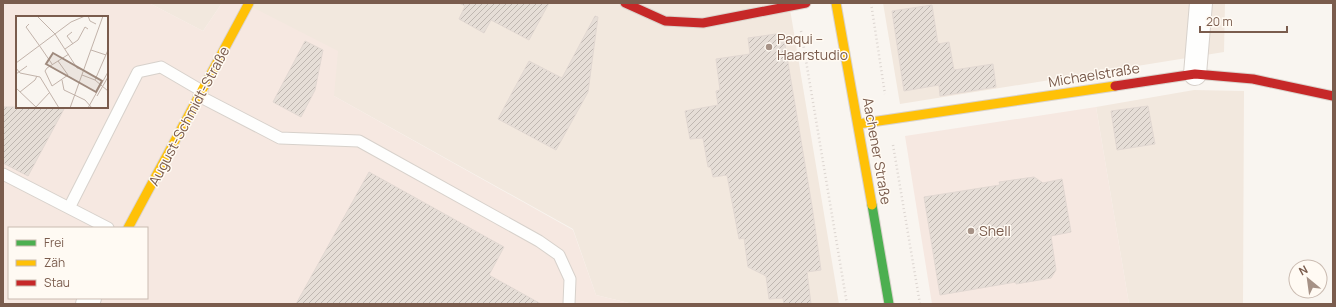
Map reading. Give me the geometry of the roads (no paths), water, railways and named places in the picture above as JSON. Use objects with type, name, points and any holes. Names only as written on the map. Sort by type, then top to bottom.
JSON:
[{"type":"street","name":"August-Schmidt-Straße","points":[[129,227],[249,3]]},
{"type":"street","points":[[625,3],[665,21],[703,23],[806,3]]},
{"type":"street","name":"Aachener Straße","points":[[836,3],[889,304]]},
{"type":"street","points":[[1195,74],[1201,3]]},
{"type":"street","name":"Michaelstraße","points":[[858,124],[888,121],[1195,74],[1253,79],[1333,96]]},
{"type":"lane","points":[[69,208],[138,72],[161,67],[200,94],[280,138],[359,141],[539,241],[559,255],[570,279],[569,304]]},
{"type":"lane","points":[[3,174],[106,227]]},
{"type":"place","name":"Paqui – Haarstudio","points":[[769,47]]},
{"type":"place","name":"Shell","points":[[971,231]]}]
